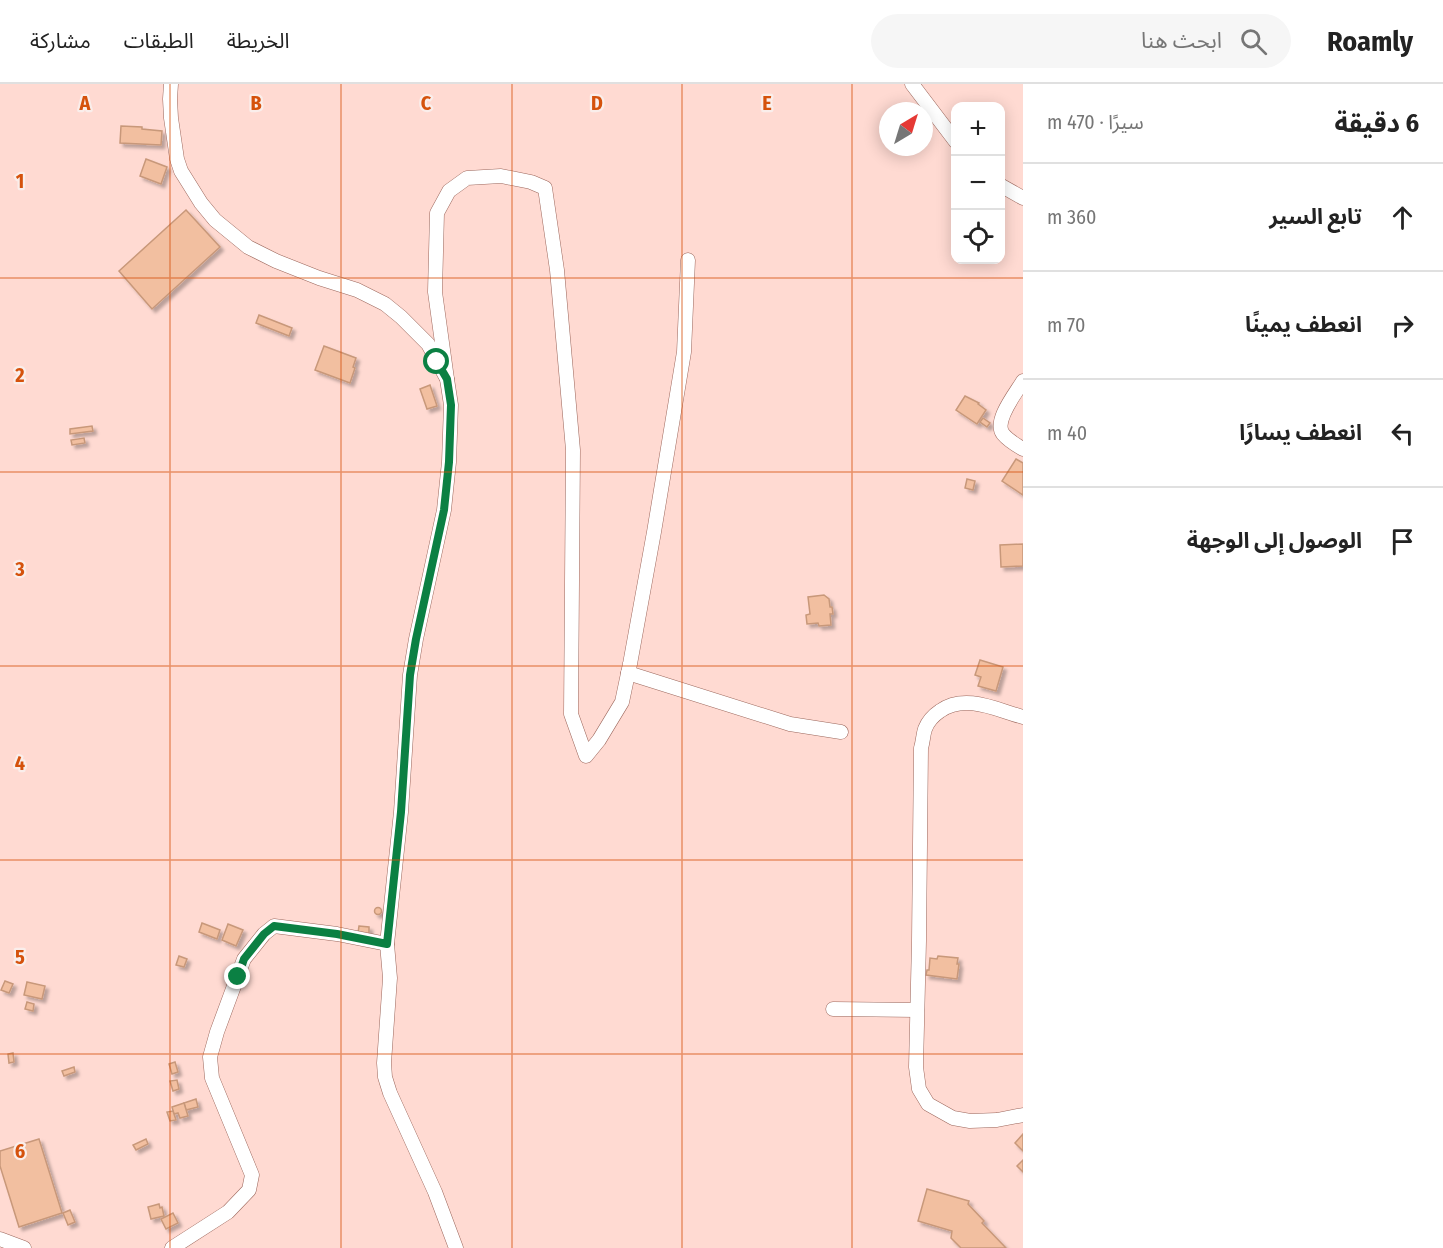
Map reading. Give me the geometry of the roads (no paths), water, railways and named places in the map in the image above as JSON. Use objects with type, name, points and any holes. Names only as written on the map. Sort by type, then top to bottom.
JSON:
[{"type":"street","points":[[171,84],[173,139],[177,159],[188,185],[215,220],[248,247],[276,261],[357,290],[385,304],[428,344],[447,379]]},
{"type":"street","points":[[912,84],[951,135]]},
{"type":"street","points":[[456,1248],[435,1192],[390,1093],[384,1063],[390,978],[387,944],[401,812],[410,675],[444,510],[449,462],[451,405],[435,292],[437,213],[449,190],[467,178],[501,176],[531,182],[545,188],[557,270],[573,450],[571,714],[586,756],[599,740],[622,702],[628,673],[684,352],[688,260]]},
{"type":"street","points":[[1005,188],[1023,198]]},
{"type":"street","points":[[1023,381],[1003,414],[1000,427],[1003,434],[1023,449]]},
{"type":"street","points":[[628,673],[790,724],[841,732]]},
{"type":"street","points":[[1023,717],[974,703],[961,702],[946,707],[934,715],[926,727],[921,748],[916,1067],[919,1089],[928,1104],[953,1118],[970,1121],[997,1120],[1023,1115]]},
{"type":"street","points":[[172,1248],[228,1212],[249,1190],[252,1175],[212,1078],[210,1058],[217,1032],[244,959],[264,934],[274,926],[337,934],[387,944]]},
{"type":"street","points":[[833,1009],[917,1010]]},
{"type":"street","points":[[0,1239],[24,1248]]}]
